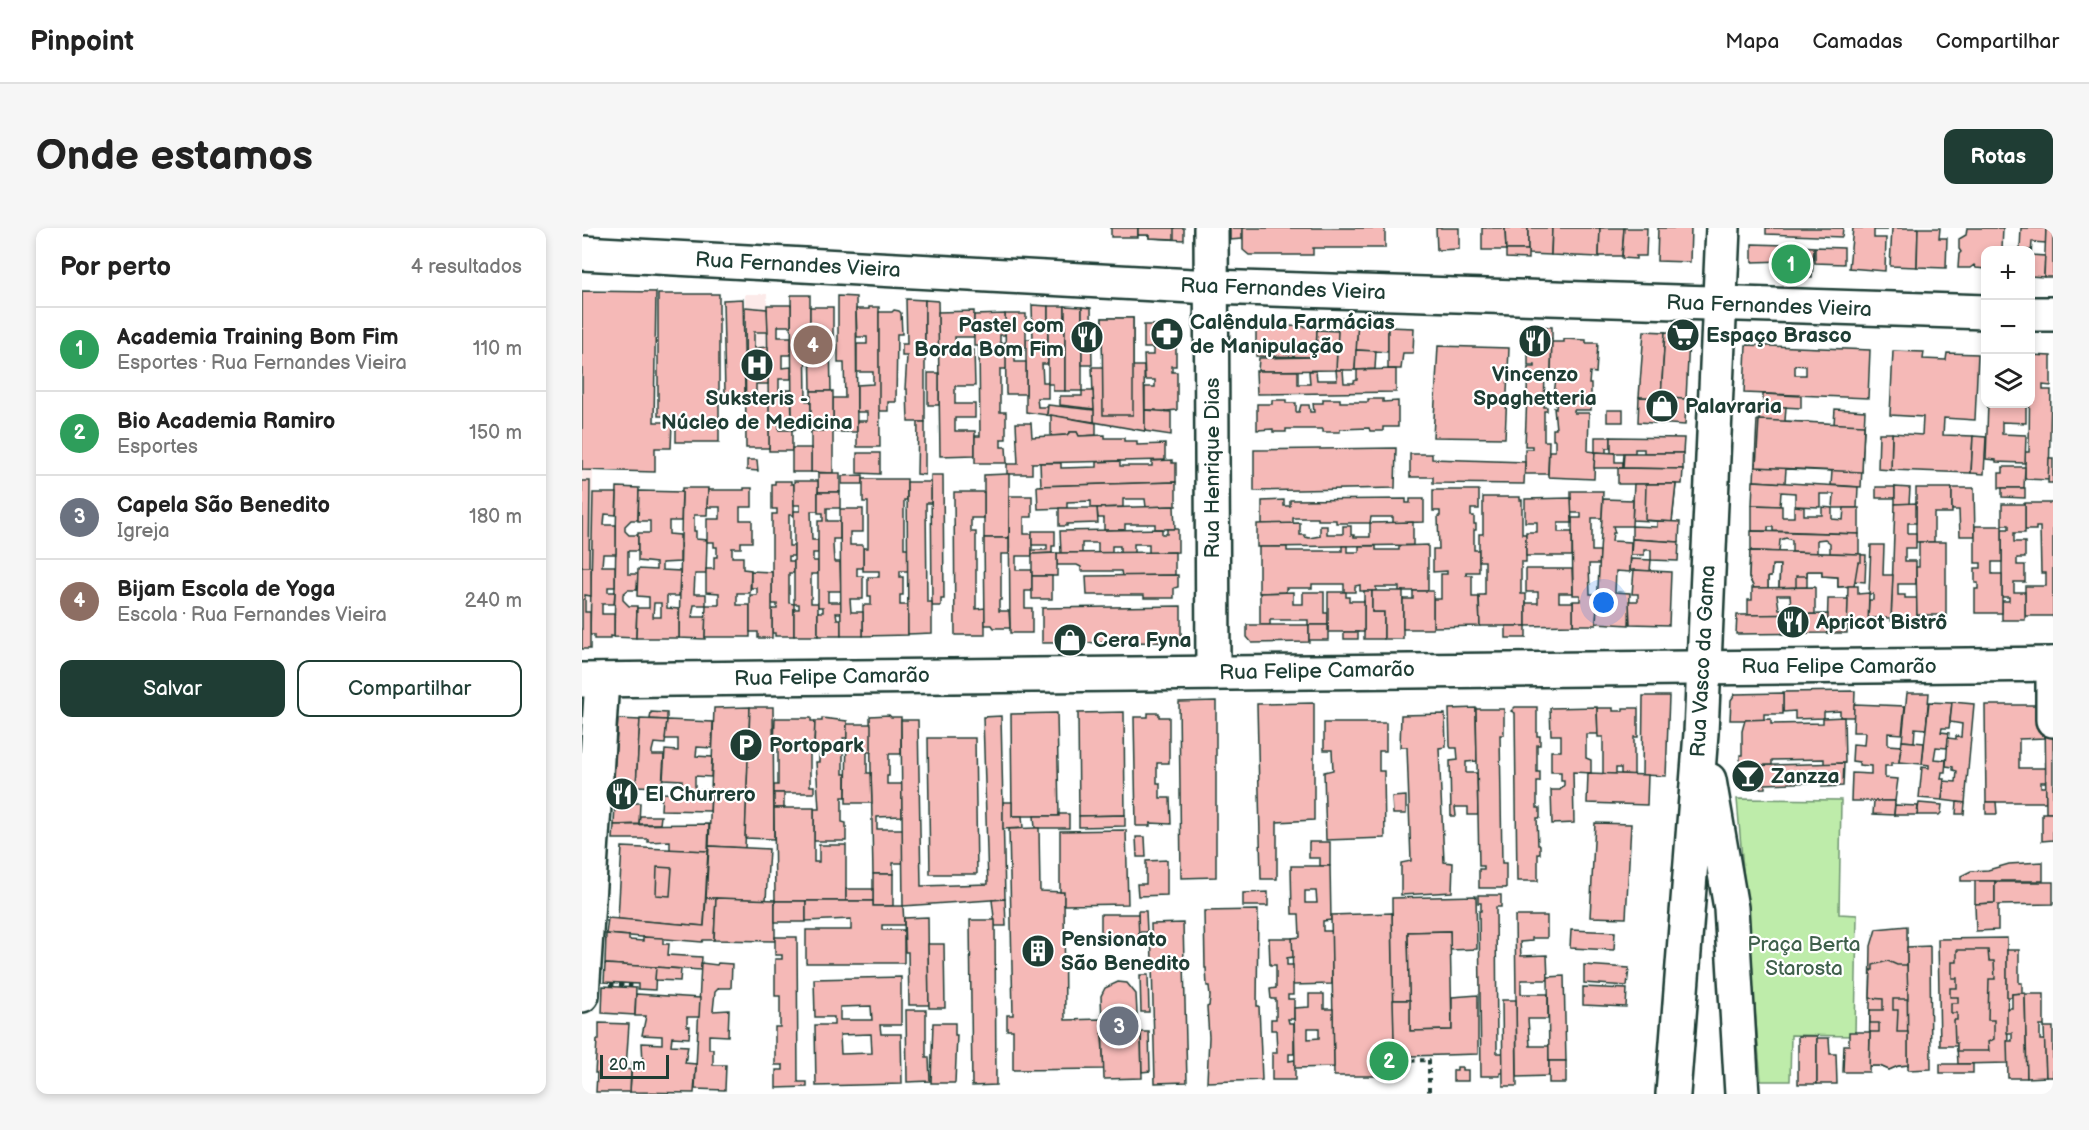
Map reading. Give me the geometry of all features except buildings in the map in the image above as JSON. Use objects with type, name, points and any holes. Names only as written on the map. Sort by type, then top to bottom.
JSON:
[{"type":"street","name":"Rua Henrique Dias","points":[[1211,228],[1213,673]]},
{"type":"street","name":"Rua Vasco da Gama","points":[[1673,1094],[1701,733],[1723,228]]},
{"type":"street","name":"Rua Fernandes Vieira","points":[[582,253],[1211,287],[1981,312]]},
{"type":"street","points":[[2035,314],[2053,314]]},
{"type":"street","name":"Rua Felipe Camarão","points":[[592,680],[1704,666],[2053,664]]},
{"type":"street","points":[[2053,664],[2053,720]]},
{"type":"street","points":[[582,995],[592,680]]},
{"type":"street","points":[[1701,733],[1731,908],[1742,1094]]},
{"type":"path","points":[[1402,1061],[1429,1060],[1429,1094]]},
{"type":"shaded area","name":"Suksteris - Núcleo de Medicina","points":[[745,294],[767,294],[769,448],[746,448]]},
{"type":"shaded area","points":[[582,470],[593,471],[590,649],[582,649]]},
{"type":"green space","name":"Praça Berta Starosta","points":[[1737,799],[1841,800],[1839,914],[1857,915],[1855,1036],[1791,1035],[1790,1081],[1761,1081]]},
{"type":"place","name":"Academia Training Bom Fim","points":[[1791,264]]},
{"type":"place","name":"Calêndula Farmácias de Manipulação","points":[[1167,334]]},
{"type":"place","name":"Espaço Brasco","points":[[1683,335]]},
{"type":"place","name":"Pastel com Borda Bom Fim","points":[[1087,337]]},
{"type":"place","name":"Vincenzo Spaghetteria","points":[[1535,341]]},
{"type":"place","name":"Bijam Escola de Yoga","points":[[813,345]]},
{"type":"place","name":"Suksteris - Núcleo de Medicina","points":[[757,365]]},
{"type":"place","name":"Palavraria","points":[[1662,406]]},
{"type":"place","name":"Apricot Bistrô","points":[[1793,622]]},
{"type":"place","name":"Cera Fyna","points":[[1070,640]]},
{"type":"place","name":"Portopark","points":[[746,745]]},
{"type":"place","name":"Zanzza","points":[[1748,776]]},
{"type":"place","name":"El Churrero","points":[[622,794]]},
{"type":"place","name":"Pensionato São Benedito","points":[[1038,951]]},
{"type":"place","name":"Capela São Benedito","points":[[1119,1026]]},
{"type":"place","name":"Bio Academia Ramiro","points":[[1389,1061]]}]
